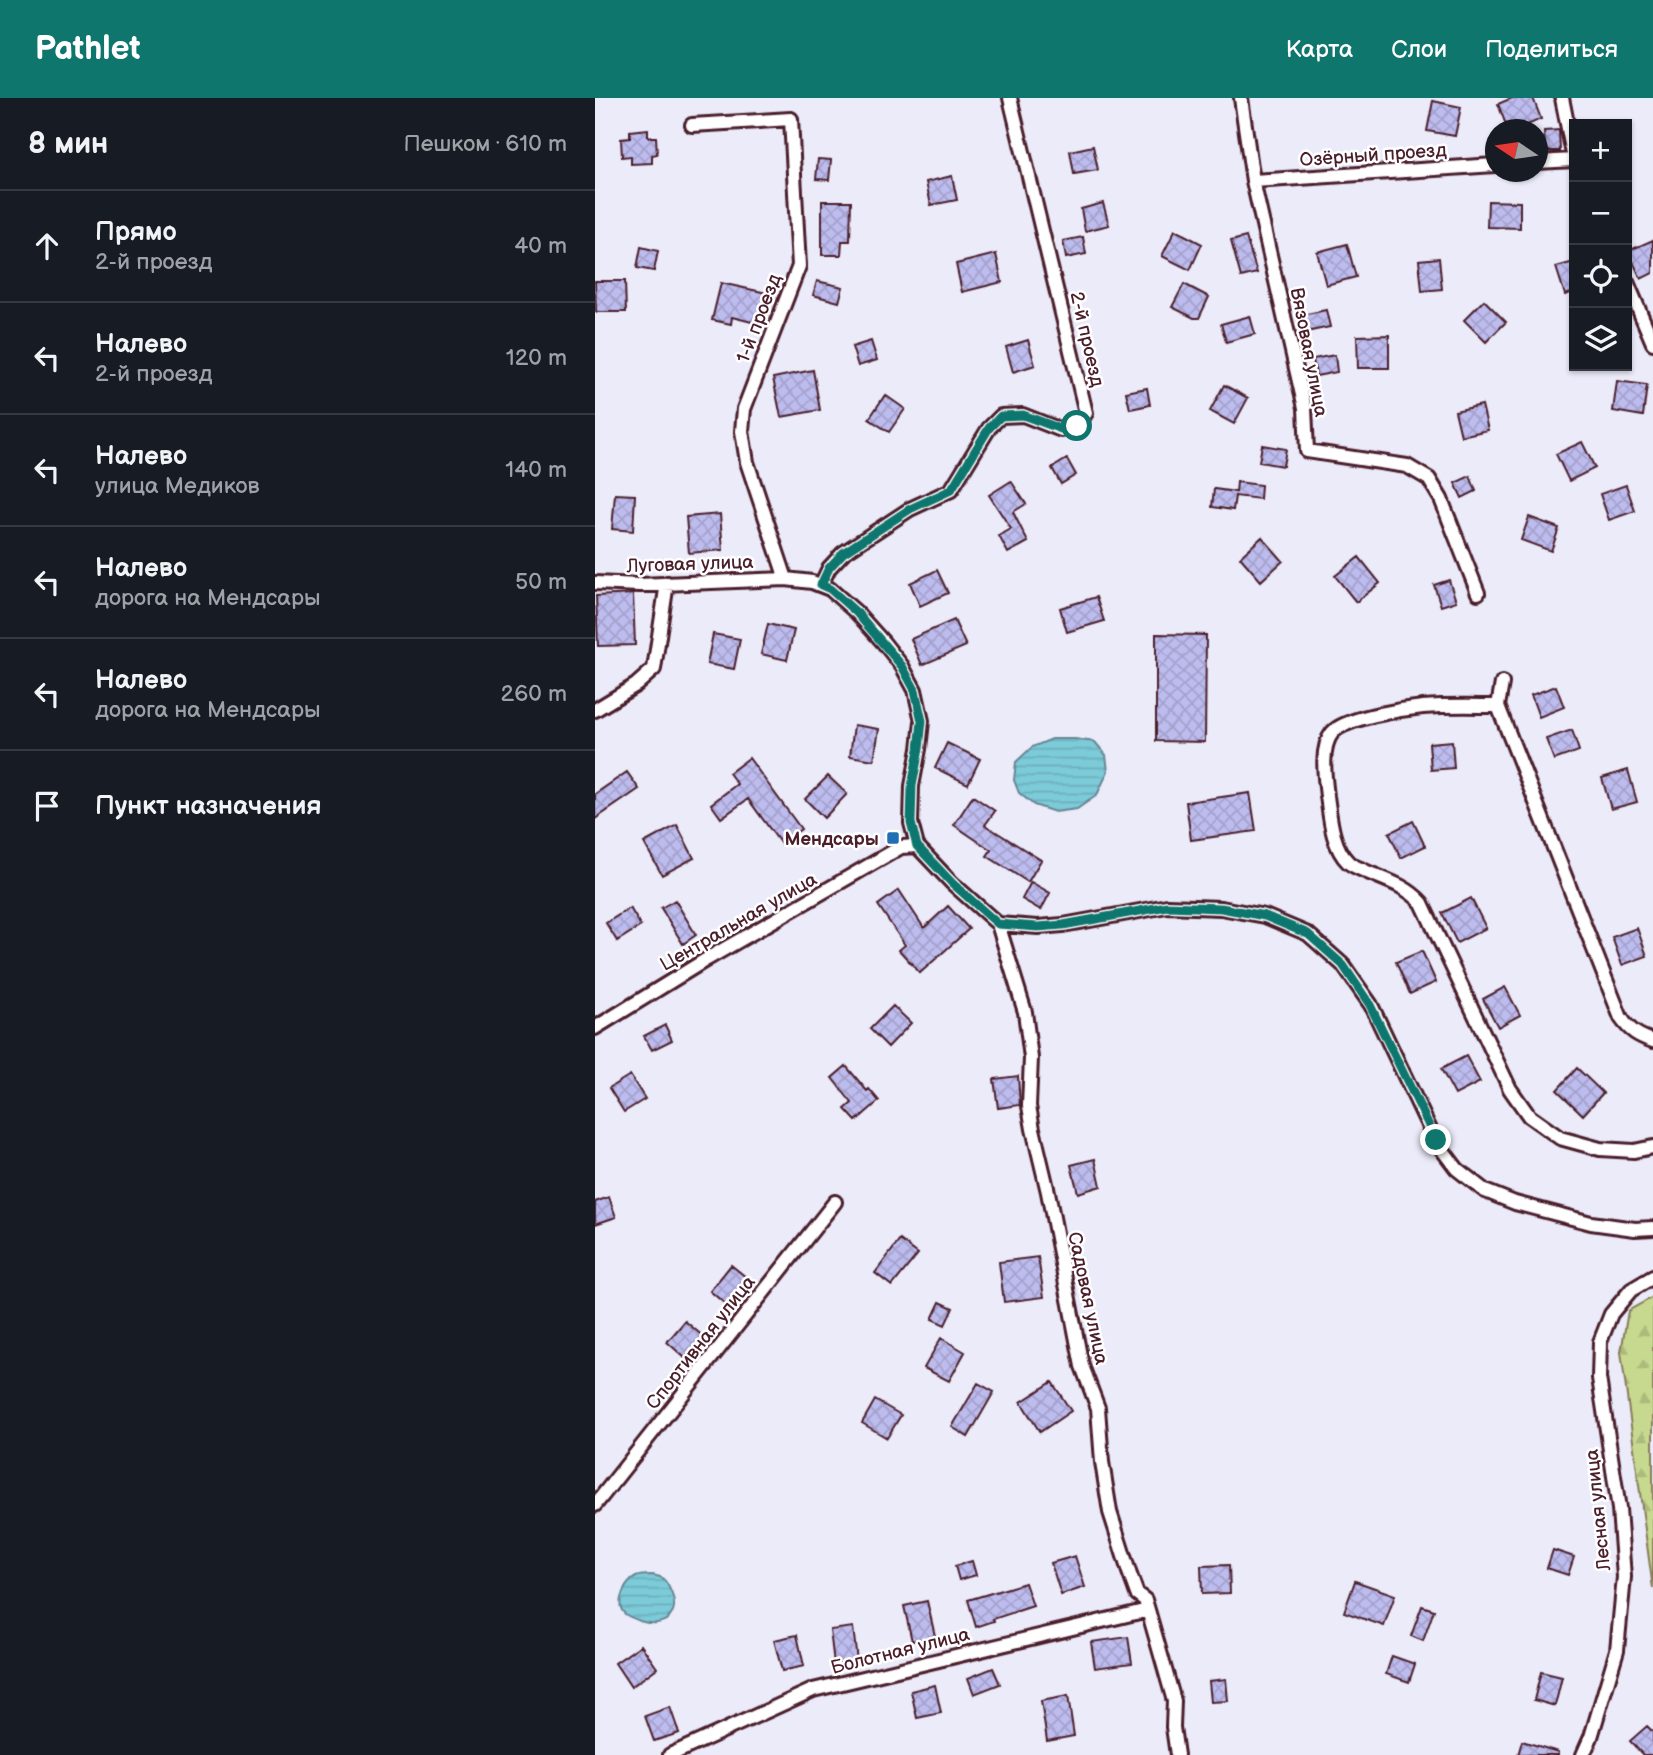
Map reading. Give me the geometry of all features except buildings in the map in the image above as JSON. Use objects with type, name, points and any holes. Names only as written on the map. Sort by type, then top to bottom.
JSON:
[{"type":"street","name":"2-й проезд","points":[[821,585],[829,568],[843,553],[910,509],[951,490],[989,428],[1001,416],[1023,415],[1061,429],[1077,426],[1086,414],[1010,98]]},
{"type":"street","name":"Вязовая улица","points":[[1241,98],[1253,181],[1305,408],[1307,451],[1407,466],[1429,479],[1441,499],[1478,593]]},
{"type":"street","points":[[1562,98],[1569,134]]},
{"type":"street","name":"1-й проезд","points":[[692,125],[791,120],[799,267],[744,408],[742,431],[747,462],[786,579]]},
{"type":"street","points":[[1548,161],[1569,160]]},
{"type":"street","name":"Озёрный проезд","points":[[1253,181],[1485,166]]},
{"type":"street","points":[[1632,294],[1653,343]]},
{"type":"street","name":"Луговая улица","points":[[595,583],[639,585],[786,579],[821,585]]},
{"type":"street","points":[[595,710],[636,685],[654,669],[667,583]]},
{"type":"street","points":[[821,585],[830,589],[857,613],[902,666],[915,690],[922,721],[912,786],[911,823],[917,846],[952,883],[998,924],[1038,927],[1063,925],[1167,906],[1221,908],[1265,916],[1308,934],[1343,965],[1370,1005],[1436,1140],[1457,1170],[1485,1191],[1515,1203],[1591,1223],[1635,1229],[1653,1228]]},
{"type":"street","points":[[1502,683],[1498,706],[1621,1018],[1630,1030],[1653,1041]]},
{"type":"street","points":[[1498,706],[1423,707],[1357,719],[1331,734],[1326,747],[1324,769],[1331,825],[1340,851],[1348,862],[1398,885],[1414,894],[1422,903],[1510,1089],[1529,1116],[1560,1138],[1600,1149],[1634,1151],[1653,1147]]},
{"type":"street","name":"Центральная улица","points":[[595,1028],[708,959],[901,848],[917,846]]},
{"type":"street","name":"Садовая улица","points":[[998,924],[1024,1012],[1031,1058],[1030,1106],[1033,1129],[1082,1366],[1098,1408],[1102,1462],[1110,1511],[1137,1594],[1145,1600],[1149,1609],[1174,1701],[1173,1727],[1177,1755]]},
{"type":"street","name":"Спортивная улица","points":[[595,1505],[835,1202]]},
{"type":"street","name":"Лесная улица","points":[[1583,1755],[1617,1650],[1624,1577],[1619,1509],[1599,1378],[1600,1342],[1611,1314],[1631,1290],[1653,1277]]},
{"type":"street","name":"Болотная улица","points":[[670,1755],[813,1690],[1149,1609]]},
{"type":"green space","points":[[1653,1297],[1653,1589],[1621,1352],[1628,1311]]},
{"type":"water","points":[[1052,739],[1095,742],[1106,755],[1108,771],[1097,795],[1077,809],[1055,812],[1034,805],[1019,793],[1014,780],[1016,762],[1032,747]]},
{"type":"water","points":[[652,1575],[665,1581],[674,1600],[674,1608],[672,1614],[662,1622],[648,1623],[625,1614],[621,1599],[632,1580],[639,1576]]},
{"type":"place","name":"Мендсары","points":[[893,838]]},
{"type":"route","points":[[1077,426],[1061,429],[1023,415],[1001,416],[989,428],[951,490],[910,509],[843,553],[829,568],[821,585],[830,589],[857,613],[902,666],[915,690],[922,721],[912,786],[911,823],[917,846],[952,883],[998,924],[1038,927],[1063,925],[1167,906],[1221,908],[1265,916],[1308,934],[1343,965],[1370,1005],[1436,1140]]}]
